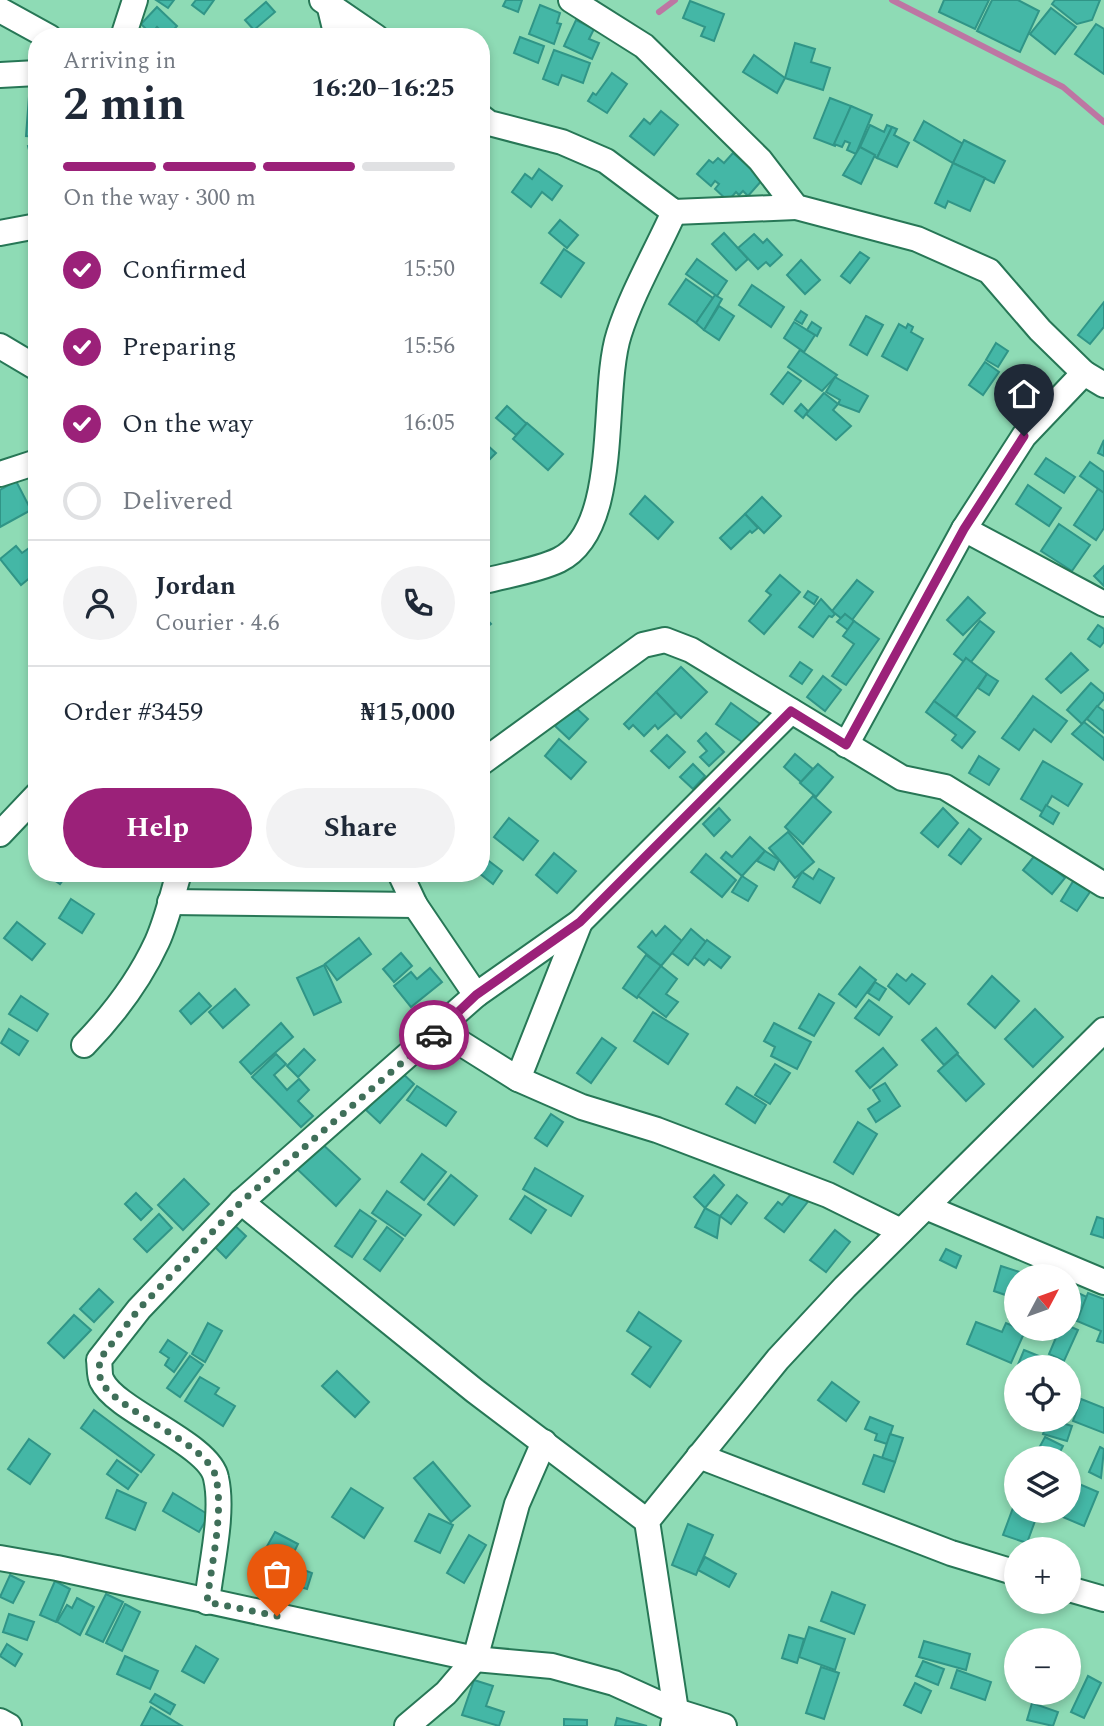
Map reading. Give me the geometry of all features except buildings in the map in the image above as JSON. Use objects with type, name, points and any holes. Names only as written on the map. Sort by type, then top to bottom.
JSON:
[{"type":"street","points":[[126,28],[135,0]]},
{"type":"street","points":[[571,0],[644,46],[760,160],[796,207]]},
{"type":"street","points":[[326,1],[334,28]]},
{"type":"street","points":[[326,1],[364,28]]},
{"type":"street","points":[[0,10],[33,28]]},
{"type":"street","points":[[0,75],[28,74]]},
{"type":"street","points":[[490,123],[562,142],[606,161],[674,212],[796,207],[916,239],[989,271],[1040,330],[1094,379],[1024,436],[964,529],[846,745]]},
{"type":"street","points":[[490,579],[560,559],[581,540],[596,516],[607,444],[611,372],[619,334],[674,212]]},
{"type":"street","points":[[0,233],[28,228]]},
{"type":"street","points":[[0,346],[28,363]]},
{"type":"street","points":[[0,474],[28,465]]},
{"type":"street","points":[[964,529],[1104,604]]},
{"type":"street","points":[[490,756],[643,645],[665,640],[691,650],[902,778],[945,787],[1104,885]]},
{"type":"street","points":[[207,1602],[218,1502],[216,1475],[193,1449],[116,1397],[101,1381],[99,1360],[139,1309],[241,1202],[440,1030],[476,995],[580,922],[791,711]]},
{"type":"street","points":[[0,834],[28,804]]},
{"type":"street","points":[[84,1045],[114,1014],[137,980],[158,940],[176,882]]},
{"type":"street","points":[[404,882],[415,905],[476,995]]},
{"type":"street","points":[[170,902],[415,905]]},
{"type":"street","points":[[518,1079],[580,922]]},
{"type":"street","points":[[440,1030],[518,1079],[582,1107],[657,1130],[828,1195],[901,1231]]},
{"type":"street","points":[[647,1521],[778,1359],[1041,1089],[1104,1030]]},
{"type":"street","points":[[241,1202],[475,1391],[647,1521],[675,1719]]},
{"type":"street","points":[[926,1207],[1104,1282]]},
{"type":"street","points":[[407,1726],[446,1693],[475,1659],[517,1504],[544,1442]]},
{"type":"street","points":[[699,1456],[938,1548],[1004,1569]]},
{"type":"street","points":[[0,1559],[57,1568],[475,1659],[552,1665],[614,1683],[675,1719],[724,1726]]},
{"type":"street","points":[[1081,1592],[1104,1599]]},
{"type":"street","points":[[0,1721],[9,1726]]},
{"type":"waterway","points":[[659,12],[675,0]]},
{"type":"waterway","points":[[892,0],[1063,87],[1104,122]]},
{"type":"way so far","points":[[277,1616],[207,1602],[218,1502],[216,1475],[193,1449],[116,1397],[101,1381],[99,1360],[139,1309],[241,1202],[398,1063],[434,1035]]},
{"type":"route","points":[[434,1035],[476,995],[580,922],[649,856],[791,711],[846,745],[920,614],[964,529],[1024,436]]}]
